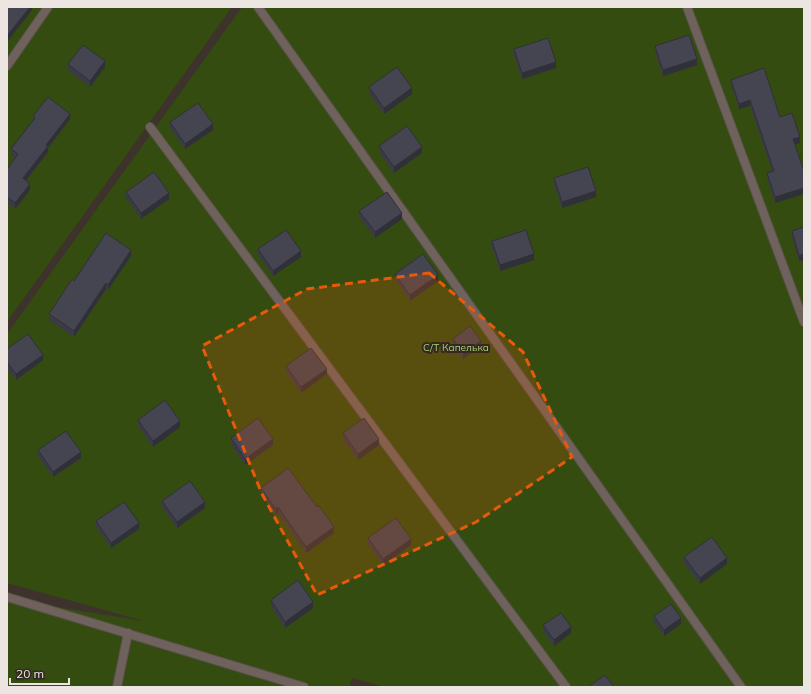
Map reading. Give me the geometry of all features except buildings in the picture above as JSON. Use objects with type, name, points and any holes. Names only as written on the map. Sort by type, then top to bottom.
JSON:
[{"type":"lane","points":[[7,66],[48,7]]},
{"type":"lane","points":[[258,7],[741,687]]},
{"type":"lane","points":[[687,7],[804,322]]},
{"type":"lane","points":[[150,127],[566,687]]},
{"type":"lane","points":[[7,596],[304,687]]},
{"type":"lane","points":[[117,687],[128,634]]},
{"type":"highlighted area","points":[[429,273],[523,352],[572,457],[476,522],[317,595],[262,494],[202,346],[307,289]]},
{"type":"green space","points":[[7,7],[232,7],[7,322]]},
{"type":"green space","name":"С/Т Капелька","points":[[242,7],[804,7],[804,687],[385,687],[352,678],[349,687],[7,687],[7,599],[144,621],[7,583],[7,334]]}]
